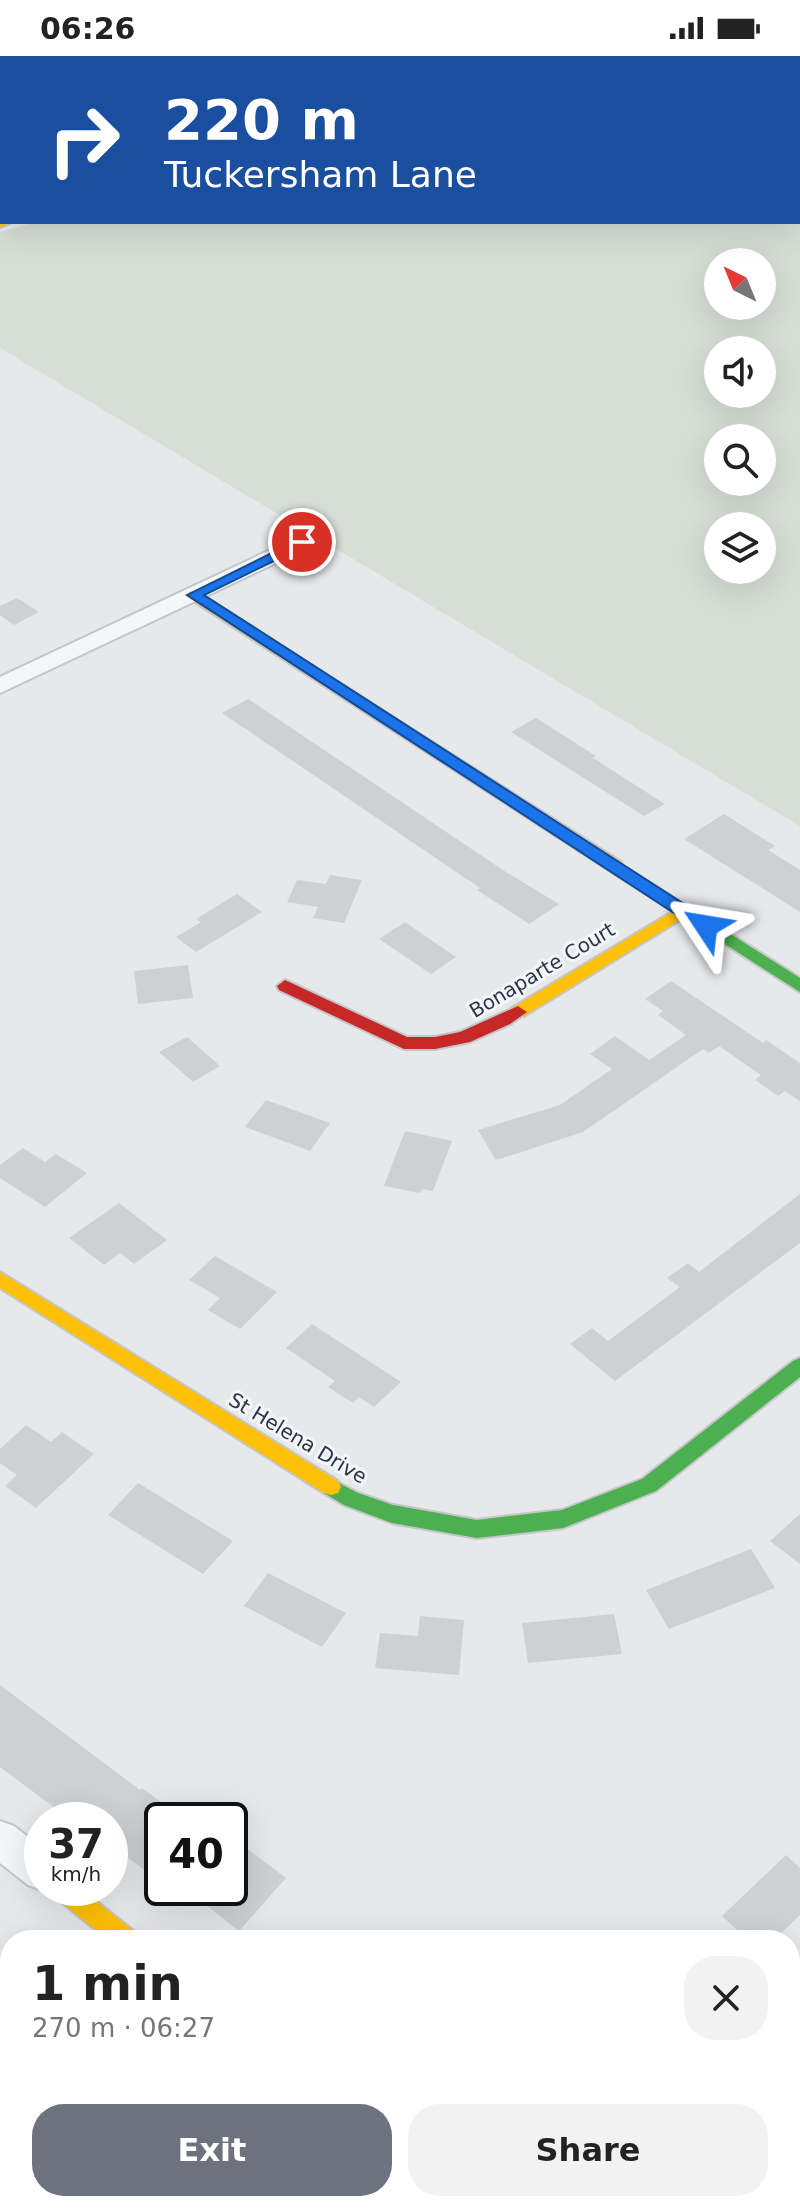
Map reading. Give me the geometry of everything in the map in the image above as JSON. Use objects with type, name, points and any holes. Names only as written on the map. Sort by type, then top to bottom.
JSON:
[{"type":"street","points":[[0,686],[302,542]]},
{"type":"street","points":[[194,595],[800,986]]},
{"type":"street","name":"Bonaparte Court","points":[[285,986],[404,1043],[424,1045],[483,1034],[682,911]]},
{"type":"street","name":"St Helena Drive","points":[[0,1279],[351,1499],[392,1514],[477,1529],[563,1519],[649,1485],[800,1366]]},
{"type":"street","points":[[0,1839],[24,1858]]},
{"type":"street","points":[[84,1906],[114,1930]]},
{"type":"shaded area","points":[[30,224],[800,224],[800,826],[0,348],[0,232]]},
{"type":"building","points":[[17,598],[39,612],[14,625],[0,615],[0,606]]},
{"type":"building","points":[[248,699],[506,872],[559,904],[529,924],[477,890],[480,888],[222,713]]},
{"type":"building","points":[[536,718],[665,804],[644,816],[511,732]]},
{"type":"building","points":[[724,814],[775,846],[768,850],[800,870],[800,912],[684,839]]},
{"type":"building","points":[[330,875],[362,880],[344,923],[313,918],[318,907],[287,902],[297,880],[326,884]]},
{"type":"building","points":[[237,894],[262,912],[196,952],[176,937],[201,922],[196,919]]},
{"type":"building","points":[[405,922],[456,957],[431,974],[379,939]]},
{"type":"building","points":[[188,965],[193,998],[138,1004],[134,971]]},
{"type":"building","points":[[671,981],[763,1043],[766,1040],[800,1063],[800,1101],[785,1091],[778,1096],[755,1080],[761,1075],[719,1046],[709,1053],[703,1049],[583,1132],[496,1160],[478,1130],[560,1105],[612,1069],[590,1054],[615,1036],[649,1060],[686,1035],[658,1015],[663,1011],[645,999]]},
{"type":"building","points":[[187,1037],[220,1066],[193,1082],[159,1052]]},
{"type":"building","points":[[266,1100],[330,1123],[310,1151],[245,1127]]},
{"type":"building","points":[[405,1131],[452,1141],[433,1191],[422,1189],[420,1193],[384,1186]]},
{"type":"building","points":[[23,1148],[45,1162],[56,1154],[87,1173],[45,1207],[0,1178],[0,1165]]},
{"type":"building","points":[[800,1194],[800,1243],[615,1381],[570,1344],[592,1328],[608,1341],[680,1287],[667,1278],[688,1263],[699,1272]]},
{"type":"building","points":[[119,1203],[167,1240],[134,1264],[120,1253],[104,1265],[69,1238]]},
{"type":"building","points":[[215,1256],[277,1292],[240,1329],[208,1310],[220,1298],[189,1280]]},
{"type":"building","points":[[312,1324],[401,1382],[374,1407],[359,1397],[353,1403],[328,1387],[335,1381],[286,1348]]},
{"type":"building","points":[[26,1425],[51,1442],[62,1432],[94,1454],[36,1508],[5,1486],[17,1475],[0,1463],[0,1449]]},
{"type":"building","points":[[138,1483],[233,1541],[203,1574],[108,1515]]},
{"type":"building","points":[[800,1514],[800,1564],[770,1541]]},
{"type":"building","points":[[751,1549],[775,1588],[669,1629],[646,1590]]},
{"type":"building","points":[[268,1573],[346,1613],[322,1647],[244,1606]]},
{"type":"building","points":[[614,1614],[622,1654],[528,1663],[522,1623]]},
{"type":"building","points":[[420,1616],[464,1620],[459,1675],[375,1668],[380,1633],[418,1636]]},
{"type":"building","points":[[0,1685],[140,1790],[142,1788],[161,1802],[144,1802],[144,1870],[128,1858],[128,1802],[47,1802],[0,1767]]},
{"type":"building","points":[[248,1850],[286,1878],[238,1930],[207,1906],[248,1906]]},
{"type":"building","points":[[786,1855],[800,1868],[800,1915],[784,1930],[737,1930],[722,1916]]},
{"type":"traffic: fast","points":[[615,866],[800,986]]},
{"type":"traffic: fast","points":[[331,1487],[351,1499],[392,1514],[477,1529],[563,1519],[649,1485],[800,1366]]},
{"type":"traffic: slow","points":[[194,595],[615,866]]},
{"type":"traffic: slow","points":[[518,1012],[682,911]]},
{"type":"traffic: slow","points":[[0,1279],[331,1487]]},
{"type":"traffic: slow","points":[[84,1906],[114,1930]]},
{"type":"traffic: jam","points":[[285,986],[404,1043],[435,1043],[464,1038],[518,1012]]},
{"type":"route","points":[[302,542],[194,595],[706,926]]}]
